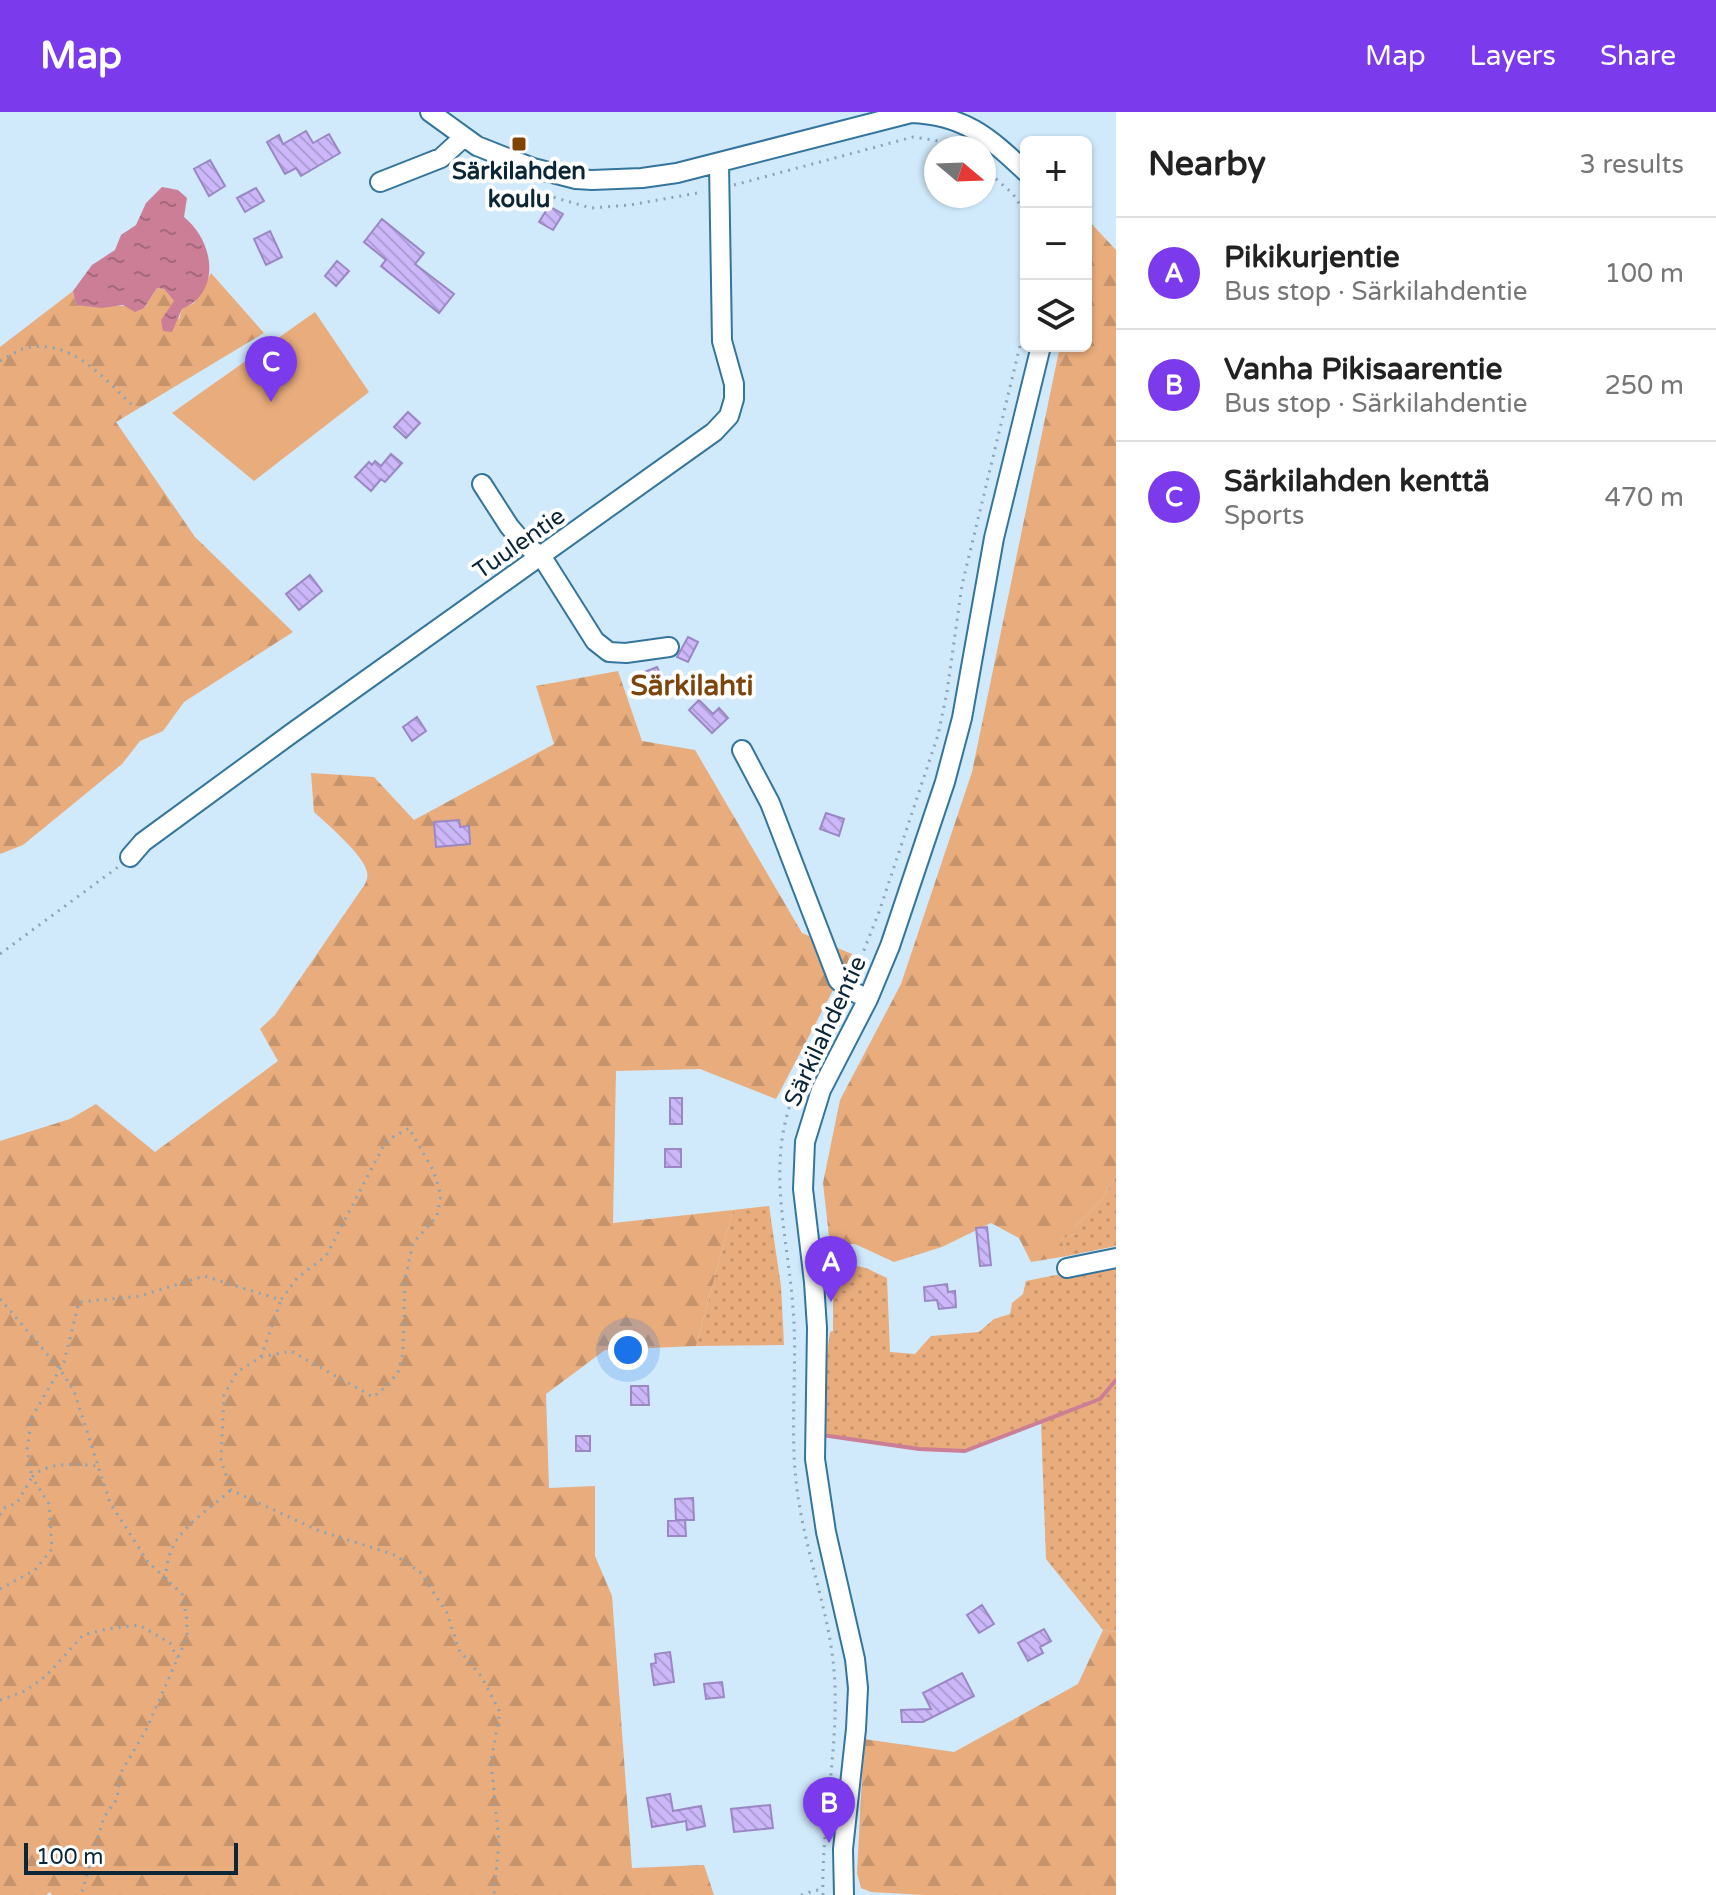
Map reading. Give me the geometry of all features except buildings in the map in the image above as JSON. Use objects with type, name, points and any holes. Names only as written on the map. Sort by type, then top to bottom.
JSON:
[{"type":"street","points":[[430,112],[477,146],[513,161],[576,179],[642,178],[719,164],[898,115],[923,114],[947,114],[964,123],[996,143],[1020,166]]},
{"type":"street","points":[[380,182],[441,158],[464,137]]},
{"type":"street","name":"Tuulentie","points":[[130,857],[143,842],[272,747],[542,557],[714,432],[729,416],[734,384],[722,341],[719,164]]},
{"type":"street","name":"Särkilahdentie","points":[[844,1895],[843,1849],[858,1688],[855,1659],[826,1532],[815,1459],[817,1328],[803,1167],[805,1142],[814,1108],[836,1057],[868,999],[905,908],[955,747],[994,538],[1040,352]]},
{"type":"street","points":[[482,484],[509,526],[524,544],[542,557],[595,641],[609,652],[626,653],[669,647]]},
{"type":"street","points":[[742,750],[770,803],[838,980],[868,999]]},
{"type":"street","points":[[1067,1268],[1116,1258]]},
{"type":"path","points":[[546,195],[591,208],[630,205],[720,189],[913,137],[924,139]]},
{"type":"path","points":[[996,179],[1013,194],[1022,208]]},
{"type":"path","points":[[629,198],[630,205]]},
{"type":"path","points":[[801,1895],[816,1890],[823,1893],[835,1698],[827,1626],[804,1534],[793,1439],[793,1308],[782,1207],[781,1141],[798,1081],[848,989],[879,912],[938,735],[962,585],[1020,346]]},
{"type":"path","points":[[0,361],[23,349],[46,347],[66,351],[93,368],[132,405]]},
{"type":"path","points":[[0,954],[130,857]]},
{"type":"path","points":[[261,1357],[281,1300],[297,1278],[326,1256],[386,1141],[409,1128],[433,1170],[441,1195],[437,1216],[413,1243],[405,1279],[403,1353],[398,1372],[373,1397],[291,1351],[261,1357],[237,1372],[224,1395],[221,1460],[231,1490],[317,1530],[395,1555],[420,1572],[447,1613],[459,1650],[481,1676],[500,1712],[491,1761],[499,1842],[494,1895]]},
{"type":"path","points":[[0,1589],[35,1570],[52,1549],[49,1504],[32,1477],[27,1450],[32,1417],[60,1369],[79,1302],[140,1296],[204,1276],[281,1300]]},
{"type":"path","points":[[0,1299],[60,1369],[74,1391],[110,1503],[148,1562],[182,1594],[187,1620],[187,1637],[146,1730],[120,1774],[117,1799],[104,1817],[81,1895]]},
{"type":"path","points":[[0,1515],[4,1508],[17,1503],[32,1477],[41,1469],[98,1466]]},
{"type":"path","points":[[166,1579],[166,1561],[174,1541],[231,1490]]},
{"type":"path","points":[[0,1700],[25,1691],[46,1676],[83,1635],[107,1629],[139,1625],[170,1643],[177,1658]]},
{"type":"green space","points":[[1092,224],[1116,250],[1116,1176],[1101,1201],[1075,1227],[1075,1234],[1061,1239],[1067,1256],[1031,1262],[1019,1238],[991,1223],[942,1247],[894,1262],[855,1244],[830,1245],[823,1183],[840,1100],[901,984],[972,772],[1059,352],[1092,352]]},
{"type":"green space","points":[[211,273],[264,333],[116,422],[195,537],[293,632],[184,702],[163,731],[140,741],[122,764],[23,845],[0,854],[0,347],[73,291],[76,305],[144,308],[157,288],[164,289],[174,301],[179,320],[182,309],[194,303]]},
{"type":"green space","points":[[315,312],[369,392],[254,481],[172,413]]},
{"type":"green space","points":[[618,671],[642,741],[695,750],[802,933],[852,954],[776,1099],[700,1069],[616,1071],[613,1223],[733,1210],[696,1346],[605,1350],[546,1394],[549,1488],[595,1486],[595,1556],[612,1596],[632,1868],[704,1865],[714,1895],[52,1895],[50,1892],[46,1895],[0,1895],[0,1141],[70,1119],[96,1104],[155,1152],[278,1061],[260,1029],[275,1015],[367,877],[364,865],[352,849],[314,812],[311,773],[374,777],[414,820],[554,744],[536,686]]},
{"type":"green space","points":[[1116,1176],[1116,1246],[1067,1256],[1061,1239],[1075,1234],[1074,1228],[1101,1201]]},
{"type":"green space","points":[[769,1206],[781,1286],[784,1345],[696,1346],[733,1210]]},
{"type":"green space","points":[[825,1259],[866,1268],[887,1278],[890,1352],[915,1354],[931,1336],[979,1332],[994,1319],[1010,1314],[1012,1303],[1023,1294],[1026,1281],[1116,1263],[1116,1632],[1103,1630],[1046,1559],[1041,1422],[965,1451],[919,1449],[822,1435],[824,1375],[830,1332],[833,1331],[833,1299],[830,1298],[821,1265]]},
{"type":"green space","points":[[1103,1630],[1116,1632],[1116,1895],[925,1895],[871,1892],[861,1888],[857,1873],[864,1739],[954,1752],[1078,1684]]},
{"type":"water","points":[[162,187],[178,190],[187,198],[184,217],[202,239],[207,252],[208,279],[203,291],[182,309],[172,332],[163,331],[161,320],[174,301],[164,289],[157,288],[144,308],[135,312],[123,305],[102,308],[76,305],[73,291],[92,265],[115,250],[121,235],[136,225],[146,203]]},
{"type":"waterway","points":[[822,1435],[919,1449],[965,1451],[1100,1399],[1116,1380]]},
{"type":"place","name":"Särkilahden koulu","points":[[519,144]]},
{"type":"place","name":"Särkilahden kenttä","points":[[271,402]]},
{"type":"place","name":"Pikikurjentie","points":[[831,1302]]},
{"type":"place","name":"Vanha Pikisaarentie","points":[[829,1843]]},
{"type":"district","name":"Särkilahti","points":[[692,685]]}]
